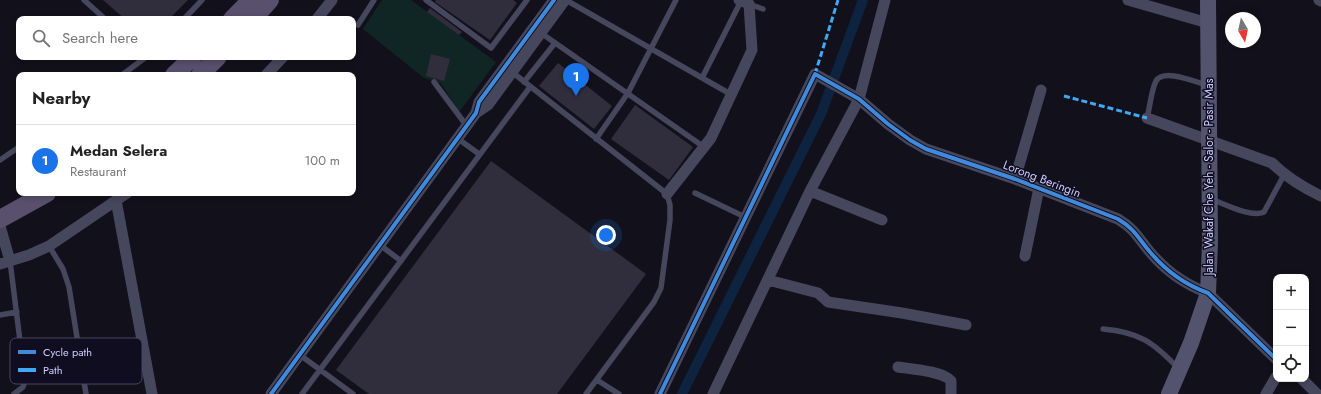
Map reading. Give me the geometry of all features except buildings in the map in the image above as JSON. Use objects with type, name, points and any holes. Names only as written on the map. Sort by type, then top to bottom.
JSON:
[{"type":"main road","points":[[235,16],[251,0]]},
{"type":"main road","points":[[256,16],[270,0]]},
{"type":"main road","name":"Jalan Wakaf Che Yeh - Salor - Pasir Mas","points":[[1169,394],[1198,325],[1208,293],[1210,265],[1210,198],[1208,0]]},
{"type":"main road","points":[[177,72],[190,60]]},
{"type":"main road","points":[[203,72],[215,60]]},
{"type":"main road","points":[[0,206],[19,196]]},
{"type":"main road","points":[[0,219],[42,196]]},
{"type":"street","points":[[319,16],[332,0]]},
{"type":"street","points":[[271,394],[476,112],[479,102],[554,0]]},
{"type":"street","points":[[476,112],[488,105],[566,0]]},
{"type":"street","points":[[713,394],[810,191],[860,99],[885,0]]},
{"type":"street","points":[[1128,0],[1208,24]]},
{"type":"street","points":[[667,194],[711,138],[732,96],[752,50],[743,1]]},
{"type":"street","points":[[269,72],[280,60]]},
{"type":"street","name":"Lorong Beringin","points":[[745,217],[815,74],[860,99],[888,124],[926,149],[1039,188],[1118,219],[1132,227],[1149,251],[1166,269],[1195,288],[1208,293],[1273,356]]},
{"type":"street","points":[[1015,179],[1041,90]]},
{"type":"street","points":[[1148,118],[1272,163],[1284,175],[1301,187],[1321,196]]},
{"type":"street","points":[[1025,256],[1039,188]]},
{"type":"street","points":[[810,191],[882,220]]},
{"type":"street","points":[[0,226],[7,246],[5,262],[29,255],[49,246],[122,196]]},
{"type":"street","points":[[116,200],[142,338]]},
{"type":"street","points":[[660,394],[745,217]]},
{"type":"street","points":[[768,280],[818,293],[828,302],[902,313],[966,325]]},
{"type":"street","points":[[142,340],[152,394]]},
{"type":"street","points":[[898,367],[934,373],[948,378],[952,385],[951,394]]},
{"type":"street","points":[[1266,394],[1273,382]]},
{"type":"street","points":[[1305,382],[1317,394]]},
{"type":"lane","points":[[84,0],[102,16]]},
{"type":"lane","points":[[187,16],[202,0]]},
{"type":"lane","points":[[358,25],[374,0]]},
{"type":"lane","points":[[426,0],[491,48],[527,0]]},
{"type":"lane","points":[[566,0],[652,48],[732,96]]},
{"type":"lane","points":[[596,139],[628,93],[676,0]]},
{"type":"lane","points":[[702,78],[743,1],[763,9]]},
{"type":"lane","points":[[541,33],[704,147]]},
{"type":"lane","points":[[524,82],[555,43]]},
{"type":"lane","points":[[126,72],[142,60]]},
{"type":"lane","points":[[512,72],[667,194],[670,205],[670,220],[661,288],[654,302],[586,394]]},
{"type":"lane","points":[[1148,118],[1156,81],[1161,76],[1172,75],[1209,86]]},
{"type":"lane","points":[[434,82],[466,125]]},
{"type":"lane","points":[[302,394],[530,86]]},
{"type":"lane","points":[[457,138],[479,154]]},
{"type":"lane","points":[[0,160],[16,149]]},
{"type":"lane","points":[[1210,198],[1250,214],[1258,215],[1264,212],[1284,175]]},
{"type":"lane","points":[[695,193],[745,217]]},
{"type":"lane","points":[[380,245],[401,261]]},
{"type":"lane","points":[[49,246],[63,270],[69,287],[77,338]]},
{"type":"lane","points":[[5,262],[17,312],[20,338]]},
{"type":"lane","points":[[0,315],[17,312]]},
{"type":"lane","points":[[1103,329],[1124,331],[1140,337],[1157,347],[1180,369]]},
{"type":"lane","points":[[300,355],[353,394]]},
{"type":"lane","points":[[597,380],[619,394]]},
{"type":"lane","points":[[14,394],[23,387],[24,384]]},
{"type":"lane","points":[[84,384],[86,394]]},
{"type":"green space","points":[[382,0],[411,0],[496,62],[459,112],[441,83],[424,78],[363,29]]},
{"type":"waterway","points":[[682,394],[821,114],[863,0]]},
{"type":"marked path","points":[[815,74],[838,0]]},
{"type":"marked path","points":[[1064,96],[1147,118]]},
{"type":"cycle path","points":[[271,394],[476,113],[479,102],[554,0]]},
{"type":"cycle path","points":[[660,394],[815,74],[859,99],[888,124],[910,140],[926,149],[1015,179],[1118,219],[1133,230],[1162,265],[1184,281],[1208,293],[1273,356]]},
{"type":"place","name":"Medan Selera","points":[[576,96]]}]
